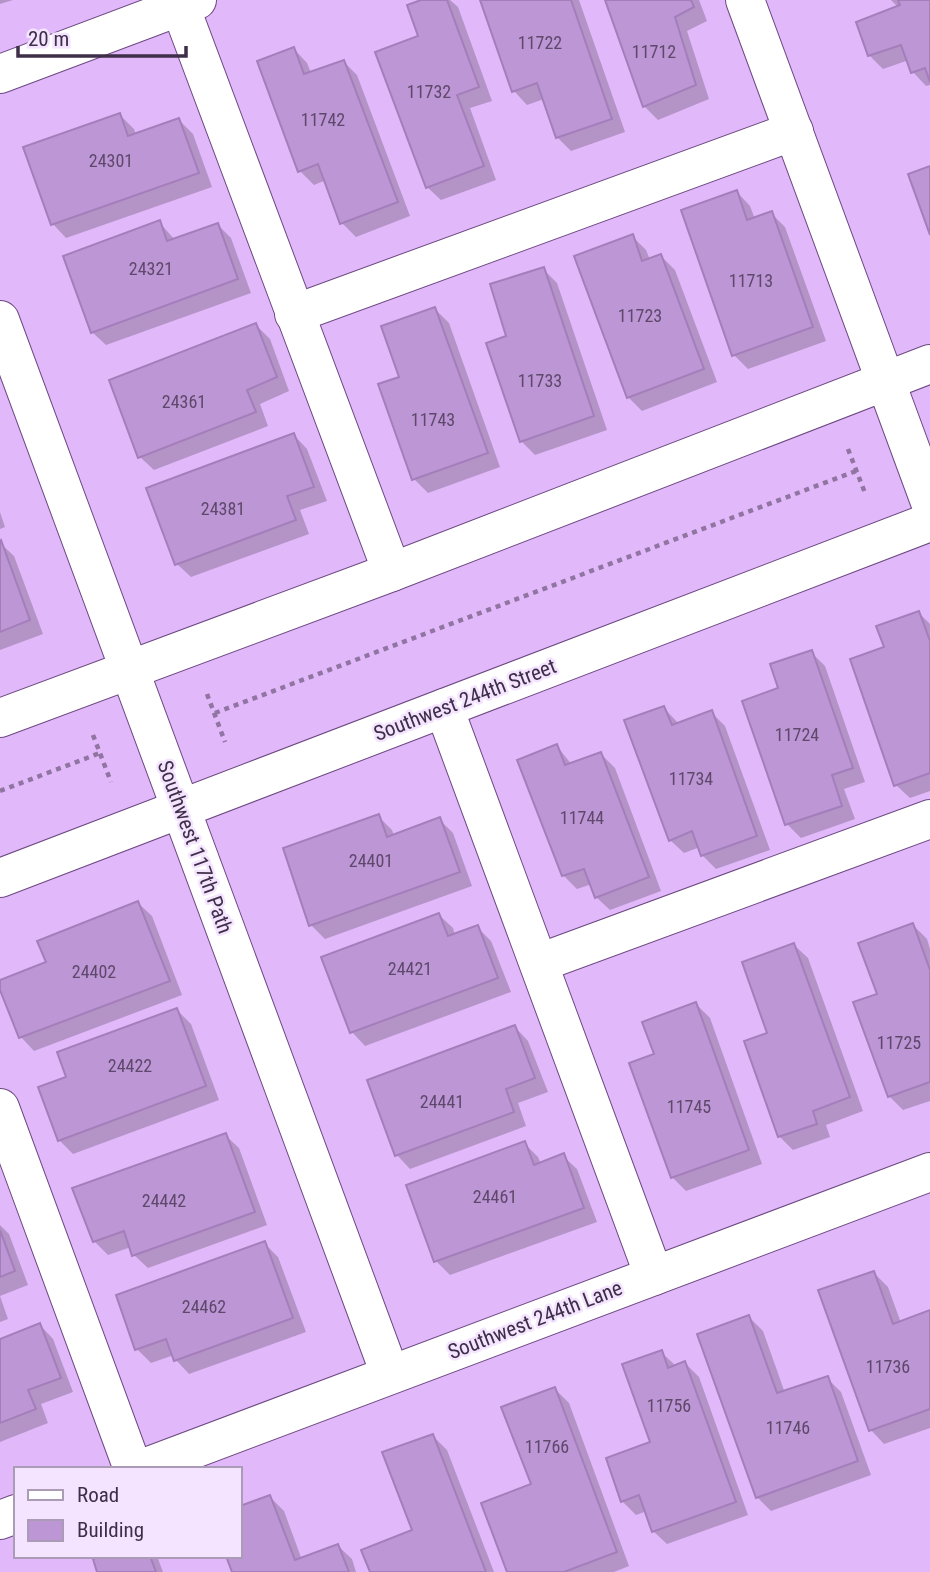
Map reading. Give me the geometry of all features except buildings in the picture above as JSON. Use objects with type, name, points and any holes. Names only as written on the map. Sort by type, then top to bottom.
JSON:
[{"type":"street","points":[[745,0],[930,502]]},
{"type":"street","points":[[0,74],[188,3],[294,314],[392,572]]},
{"type":"street","points":[[294,314],[794,131]]},
{"type":"street","name":"Southwest 117th Path","points":[[0,320],[390,1374]]},
{"type":"street","points":[[0,718],[392,572],[881,369],[930,364]]},
{"type":"street","name":"Southwest 244th Street","points":[[0,878],[930,522]]},
{"type":"street","points":[[444,708],[654,1276]]},
{"type":"street","points":[[539,963],[930,819]]},
{"type":"street","points":[[0,1108],[132,1467]]},
{"type":"street","name":"Southwest 244th Lane","points":[[146,1467],[930,1172]]},
{"type":"path","points":[[845,441],[868,503]]},
{"type":"path","points":[[215,713],[856,471]]},
{"type":"path","points":[[205,689],[226,744]]},
{"type":"path","points":[[89,724],[112,785]]},
{"type":"path","points":[[0,791],[100,753]]}]
